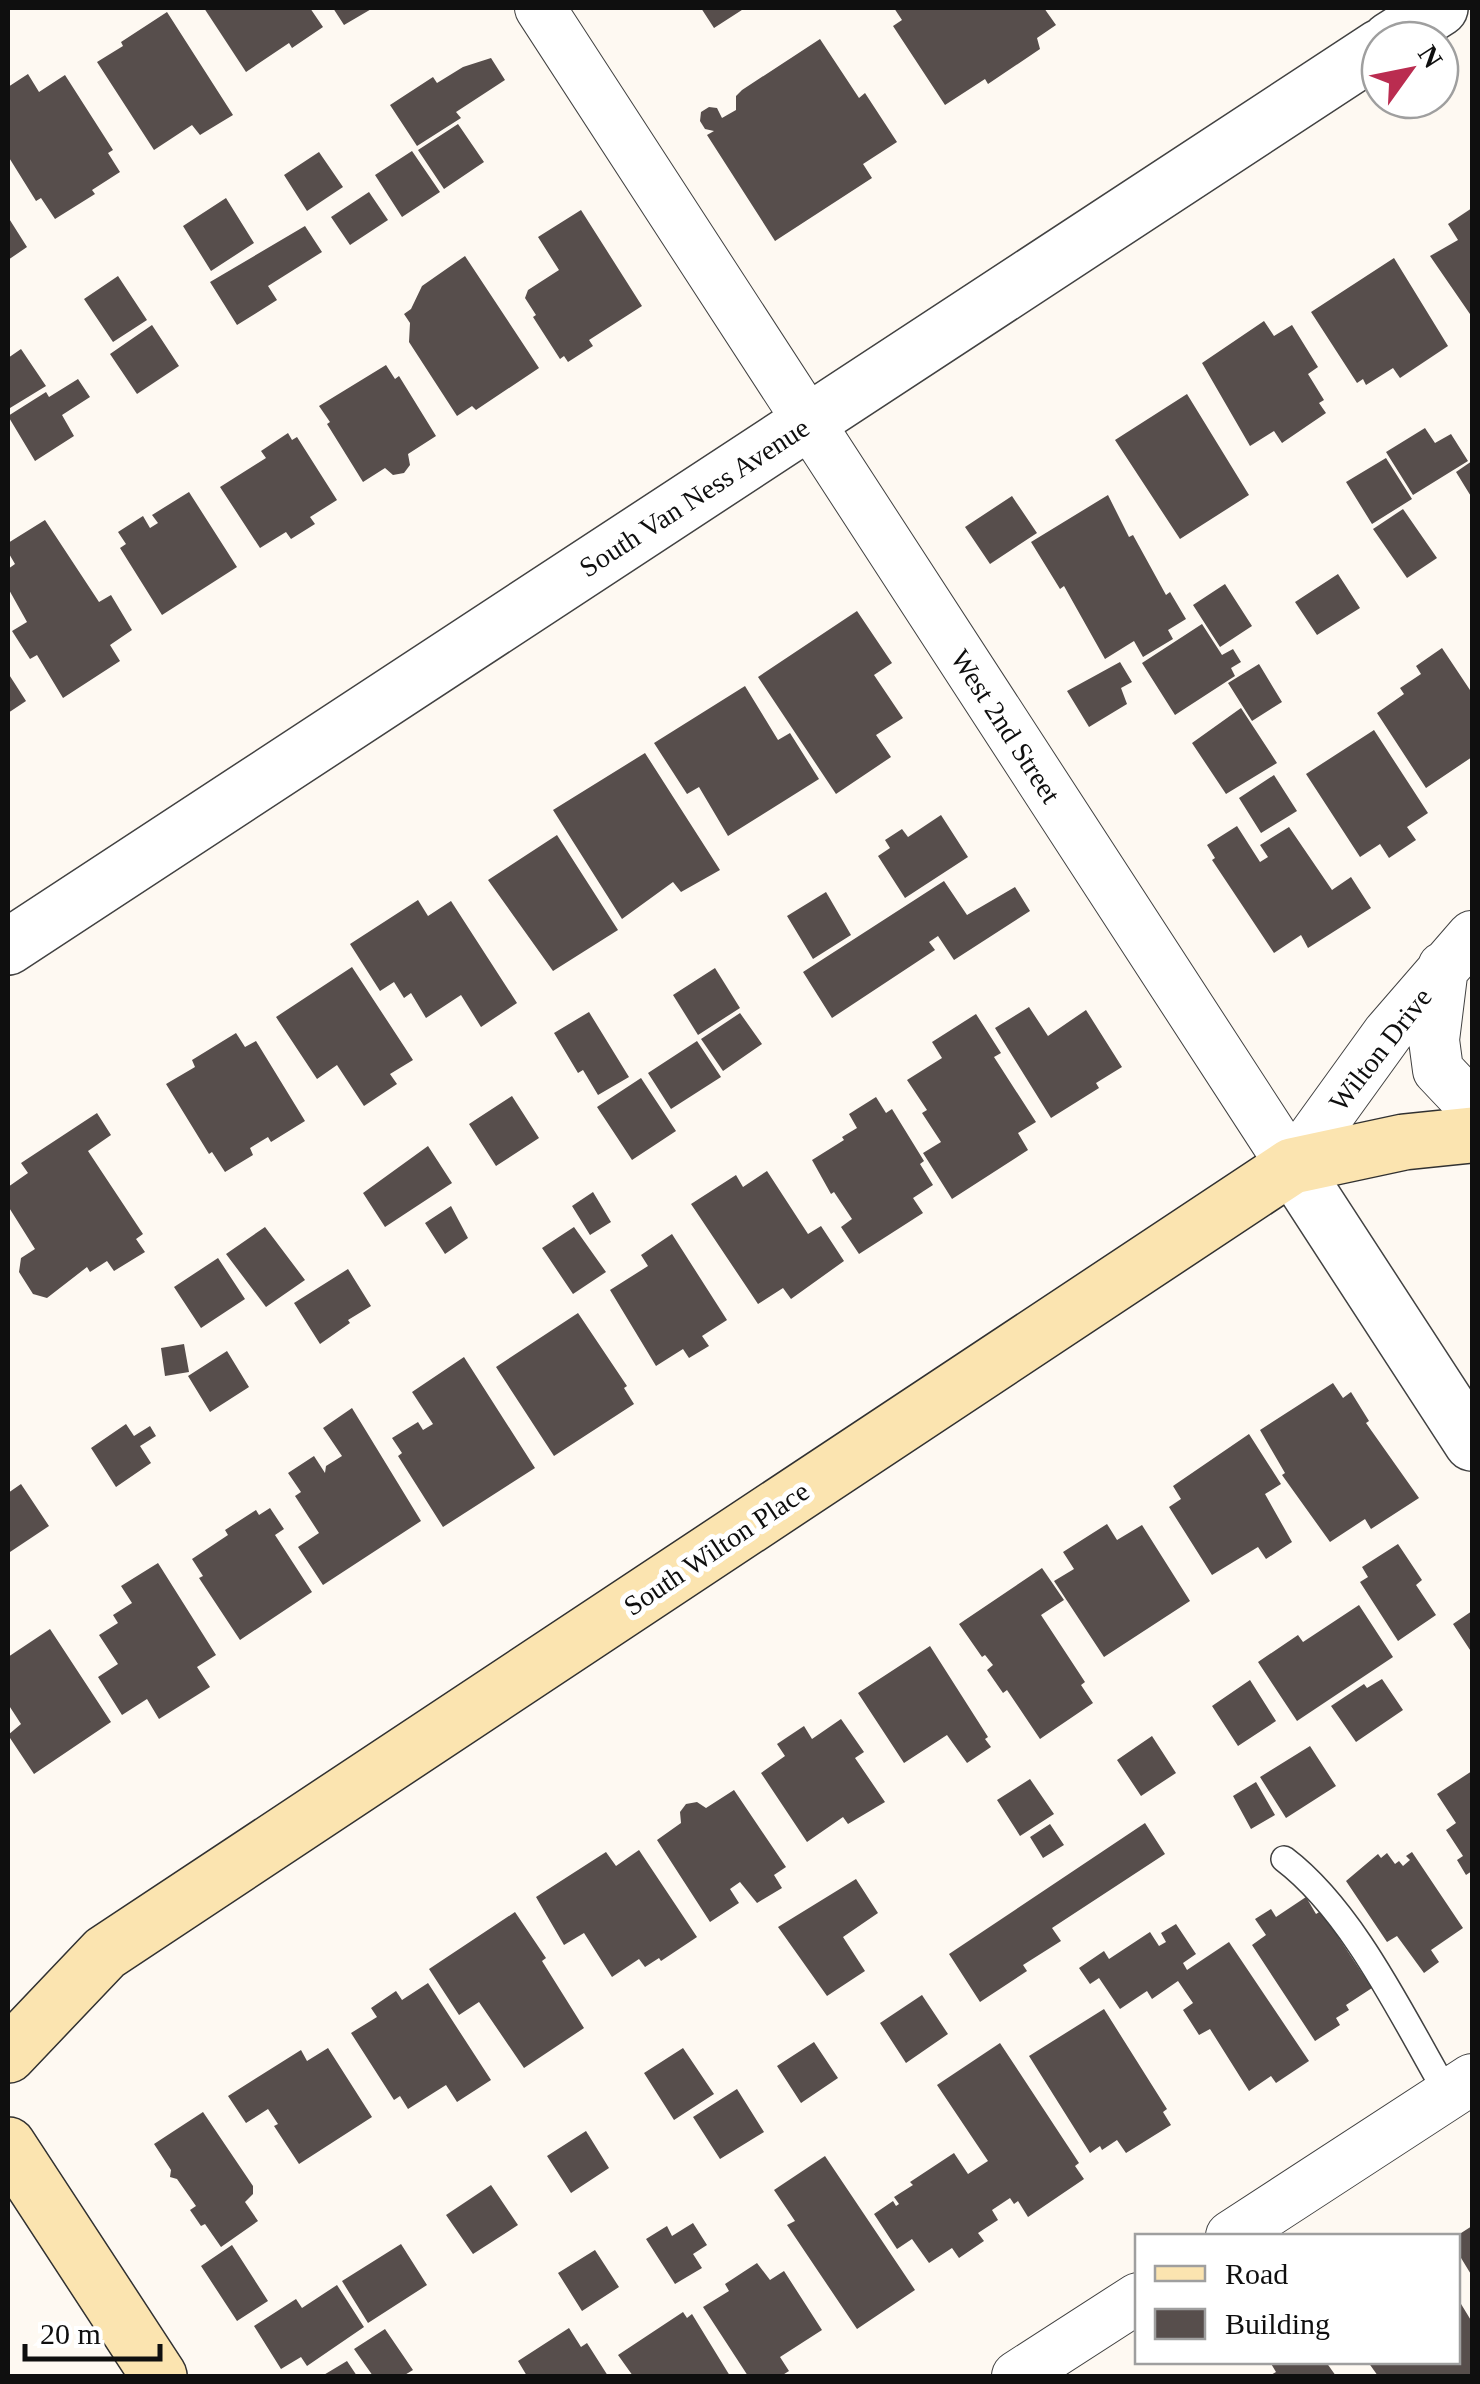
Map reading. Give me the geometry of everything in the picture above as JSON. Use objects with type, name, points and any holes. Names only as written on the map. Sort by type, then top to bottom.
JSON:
[{"type":"main road","name":"South Wilton Place","points":[[8,2055],[105,1953],[1292,1166],[1404,1142],[1472,1136]]},
{"type":"main road","points":[[8,2145],[159,2376]]},
{"type":"street","name":"West 2nd Street","points":[[540,8],[1472,1444]]},
{"type":"street","name":"South Van Ness Avenue","points":[[8,948],[1360,60]]},
{"type":"street","name":"Wilton Drive","points":[[1292,1166],[1388,1033],[1458,951]]},
{"type":"street","points":[[1458,951],[1434,1040],[1438,1070],[1472,1106]]},
{"type":"street","points":[[1235,2234],[1460,2087]]},
{"type":"street","points":[[1017,2376],[1135,2300]]},
{"type":"lane","points":[[1284,1859],[1322,1894],[1460,2087]]},
{"type":"building","points":[[204,8],[310,8],[323,27],[292,48],[289,43],[246,72]]},
{"type":"building","points":[[333,8],[373,8],[344,25]]},
{"type":"building","points":[[701,8],[745,8],[714,28]]},
{"type":"building","points":[[894,8],[1044,8],[1056,25],[1037,38],[1040,49],[988,84],[985,79],[945,105],[893,26],[902,20]]},
{"type":"building","points":[[167,12],[233,115],[200,135],[192,125],[154,150],[97,62]]},
{"type":"building","points":[[820,39],[859,98],[865,93],[897,142],[863,164],[872,178],[775,241],[707,135],[714,131],[705,129],[700,121],[701,112],[717,108],[722,118],[736,110],[736,96],[742,90]]},
{"type":"building","points":[[491,58],[505,80],[456,112],[461,118],[417,146],[390,105],[433,77],[437,83],[463,67]]},
{"type":"building","points":[[28,74],[39,92],[65,75],[113,150],[108,153],[120,172],[92,190],[95,194],[55,219],[41,198],[36,201],[8,156],[8,87]]},
{"type":"building","points":[[458,124],[484,162],[444,189],[418,150]]},
{"type":"building","points":[[412,151],[440,192],[402,217],[375,175]]},
{"type":"building","points":[[319,152],[343,187],[307,211],[284,175]]},
{"type":"building","points":[[369,192],[388,220],[350,245],[331,217]]},
{"type":"building","points":[[226,198],[254,243],[211,271],[183,226]]},
{"type":"building","points":[[1472,208],[1472,317],[1430,256],[1458,240],[1448,224]]},
{"type":"building","points":[[581,210],[642,306],[589,340],[593,346],[568,362],[564,356],[560,359],[525,298],[528,290],[559,270],[538,237]]},
{"type":"building","points":[[8,217],[27,247],[8,260]]},
{"type":"building","points":[[305,226],[322,252],[268,286],[277,300],[237,325],[210,282]]},
{"type":"building","points":[[465,256],[539,368],[476,410],[472,406],[457,416],[409,342],[410,323],[404,314],[411,309],[422,286]]},
{"type":"building","points":[[1394,258],[1448,346],[1400,378],[1393,368],[1366,385],[1363,379],[1357,383],[1311,312]]},
{"type":"building","points":[[118,276],[147,320],[113,342],[84,299]]},
{"type":"building","points":[[1264,321],[1274,336],[1292,325],[1318,367],[1308,374],[1324,400],[1319,403],[1326,413],[1282,443],[1274,431],[1250,446],[1202,363]]},
{"type":"building","points":[[152,325],[179,366],[137,394],[110,354]]},
{"type":"building","points":[[21,349],[46,386],[10,408],[8,358]]},
{"type":"building","points":[[386,365],[395,379],[399,376],[436,436],[408,454],[410,465],[404,473],[393,475],[385,468],[363,482],[319,406]]},
{"type":"building","points":[[78,379],[90,397],[62,415],[74,436],[35,461],[8,416],[46,392],[49,397]]},
{"type":"building","points":[[1187,394],[1249,495],[1180,539],[1115,440]]},
{"type":"building","points":[[1425,428],[1435,443],[1451,434],[1468,461],[1413,495],[1386,452]]},
{"type":"building","points":[[288,433],[292,440],[297,437],[337,500],[310,517],[315,524],[291,539],[286,532],[260,548],[220,487],[266,458],[261,451]]},
{"type":"building","points":[[1386,458],[1412,499],[1372,524],[1346,482]]},
{"type":"building","points":[[1472,461],[1472,498],[1456,472]]},
{"type":"building","points":[[189,492],[237,567],[162,615],[120,548],[126,544],[118,532],[143,516],[150,528],[158,523],[152,515]]},
{"type":"building","points":[[1108,495],[1129,537],[1133,535],[1166,595],[1170,592],[1186,619],[1168,630],[1173,639],[1143,657],[1134,641],[1105,659],[1064,586],[1060,589],[1031,542]]},
{"type":"building","points":[[1012,496],[1037,533],[990,564],[965,527]]},
{"type":"building","points":[[1403,509],[1437,558],[1407,578],[1373,529]]},
{"type":"building","points":[[45,520],[99,602],[111,595],[132,630],[110,645],[120,661],[63,698],[37,655],[30,659],[12,631],[27,622],[8,588],[8,569],[15,564],[8,543]]},
{"type":"building","points":[[1338,574],[1360,608],[1317,635],[1295,602]]},
{"type":"building","points":[[1225,584],[1252,626],[1220,647],[1193,605]]},
{"type":"building","points":[[857,611],[892,663],[874,675],[903,718],[876,735],[891,757],[836,794],[758,677]]},
{"type":"building","points":[[1202,624],[1222,655],[1233,649],[1241,662],[1231,668],[1235,676],[1175,715],[1142,663]]},
{"type":"building","points":[[1442,648],[1472,693],[1472,757],[1426,788],[1377,713],[1404,694],[1400,688],[1421,674],[1416,666]]},
{"type":"building","points":[[1120,662],[1132,682],[1121,688],[1127,704],[1089,727],[1067,691]]},
{"type":"building","points":[[1259,664],[1282,702],[1252,721],[1228,683]]},
{"type":"building","points":[[8,673],[26,701],[8,713]]},
{"type":"building","points":[[745,686],[778,740],[790,733],[819,779],[728,836],[699,787],[687,794],[654,743]]},
{"type":"building","points":[[1241,708],[1277,763],[1226,794],[1192,743]]},
{"type":"building","points":[[1374,730],[1428,813],[1407,827],[1416,840],[1389,858],[1380,844],[1360,857],[1306,774]]},
{"type":"building","points":[[645,753],[720,870],[681,892],[673,882],[622,919],[553,810]]},
{"type":"building","points":[[1274,775],[1297,811],[1261,833],[1239,798]]},
{"type":"building","points":[[941,815],[968,857],[905,898],[878,856],[890,848],[885,840],[902,829],[908,837]]},
{"type":"building","points":[[1237,826],[1260,862],[1268,857],[1260,845],[1289,827],[1332,890],[1351,877],[1371,908],[1308,948],[1301,935],[1274,953],[1212,860],[1215,858],[1207,845]]},
{"type":"building","points":[[557,835],[618,930],[553,971],[488,880]]},
{"type":"building","points":[[944,881],[967,915],[1015,887],[1030,911],[954,960],[938,936],[929,942],[935,950],[832,1018],[803,972]]},
{"type":"building","points":[[826,892],[851,935],[813,959],[787,916]]},
{"type":"building","points":[[418,900],[428,916],[451,901],[517,1003],[481,1027],[461,995],[426,1018],[411,993],[404,998],[394,982],[380,991],[350,944]]},
{"type":"building","points":[[352,967],[413,1060],[390,1074],[397,1084],[364,1106],[337,1065],[317,1079],[276,1017]]},
{"type":"building","points":[[715,968],[740,1008],[698,1035],[673,995]]},
{"type":"building","points":[[1029,1007],[1048,1036],[1086,1010],[1122,1067],[1096,1083],[1099,1088],[1051,1118],[995,1028]]},
{"type":"building","points":[[589,1012],[629,1077],[598,1095],[583,1070],[578,1073],[554,1033]]},
{"type":"building","points":[[740,1013],[762,1044],[723,1071],[701,1039]]},
{"type":"building","points":[[976,1014],[1001,1053],[994,1057],[1036,1122],[1018,1133],[1028,1150],[952,1199],[923,1153],[941,1142],[922,1113],[927,1110],[907,1080],[942,1058],[932,1042]]},
{"type":"building","points":[[236,1033],[245,1047],[256,1041],[305,1121],[271,1142],[268,1137],[250,1148],[253,1155],[225,1172],[212,1152],[209,1154],[166,1084],[195,1067],[192,1060]]},
{"type":"building","points":[[697,1041],[721,1077],[671,1109],[648,1073]]},
{"type":"building","points":[[641,1078],[676,1131],[632,1160],[597,1107]]},
{"type":"building","points":[[512,1096],[539,1138],[496,1166],[469,1124]]},
{"type":"building","points":[[876,1097],[886,1113],[892,1109],[924,1161],[920,1164],[933,1185],[913,1198],[923,1213],[859,1254],[841,1227],[852,1219],[834,1192],[831,1194],[812,1160],[857,1128],[849,1114]]},
{"type":"building","points":[[97,1113],[111,1135],[88,1151],[143,1234],[136,1239],[145,1252],[114,1271],[107,1261],[90,1272],[87,1267],[47,1298],[33,1294],[19,1272],[21,1258],[35,1249],[8,1206],[8,1187],[28,1173],[21,1163]]},
{"type":"building","points":[[428,1146],[452,1183],[385,1227],[363,1193]]},
{"type":"building","points":[[767,1171],[808,1234],[821,1226],[844,1261],[791,1299],[783,1288],[758,1304],[691,1204],[736,1175],[743,1187]]},
{"type":"building","points":[[593,1192],[611,1222],[590,1235],[572,1206]]},
{"type":"building","points":[[451,1206],[468,1238],[445,1254],[425,1223]]},
{"type":"building","points":[[265,1227],[305,1280],[266,1307],[226,1254]]},
{"type":"building","points":[[574,1227],[606,1272],[573,1294],[542,1248]]},
{"type":"building","points":[[672,1234],[727,1320],[702,1336],[709,1346],[689,1358],[683,1349],[656,1366],[610,1290],[648,1266],[641,1255]]},
{"type":"building","points":[[218,1258],[245,1299],[201,1328],[174,1287]]},
{"type":"building","points":[[348,1269],[371,1306],[320,1344],[294,1303]]},
{"type":"building","points":[[578,1313],[627,1386],[624,1388],[634,1404],[554,1456],[496,1367]]},
{"type":"building","points":[[184,1344],[189,1372],[165,1376],[161,1348]]},
{"type":"building","points":[[227,1351],[249,1387],[210,1412],[188,1376]]},
{"type":"building","points":[[464,1357],[535,1468],[443,1527],[398,1456],[402,1453],[392,1438],[418,1422],[423,1430],[433,1424],[412,1392]]},
{"type":"building","points":[[1333,1383],[1343,1398],[1351,1392],[1369,1421],[1366,1423],[1419,1498],[1371,1529],[1365,1519],[1330,1542],[1282,1475],[1285,1473],[1260,1430]]},
{"type":"building","points":[[352,1408],[421,1521],[323,1585],[298,1547],[319,1533],[295,1496],[301,1492],[288,1473],[314,1456],[325,1473],[326,1466],[342,1456],[323,1428]]},
{"type":"building","points":[[126,1424],[134,1436],[150,1426],[156,1436],[140,1446],[151,1463],[116,1487],[91,1448]]},
{"type":"building","points":[[1249,1434],[1281,1484],[1265,1494],[1292,1542],[1266,1559],[1258,1547],[1212,1575],[1169,1507],[1181,1499],[1173,1486]]},
{"type":"building","points":[[21,1484],[49,1526],[10,1552],[8,1493]]},
{"type":"building","points":[[270,1508],[284,1529],[275,1535],[312,1592],[240,1640],[199,1578],[203,1576],[192,1559],[228,1535],[225,1530],[256,1510],[259,1515]]},
{"type":"building","points":[[1107,1524],[1117,1540],[1142,1525],[1190,1601],[1104,1657],[1054,1581],[1074,1569],[1063,1552]]},
{"type":"building","points":[[1398,1544],[1422,1580],[1416,1585],[1436,1615],[1398,1641],[1360,1582],[1368,1577],[1362,1567]]},
{"type":"building","points":[[158,1563],[216,1655],[197,1667],[210,1687],[159,1719],[147,1699],[122,1715],[98,1677],[118,1664],[99,1635],[118,1623],[113,1615],[132,1603],[121,1586]]},
{"type":"building","points":[[1042,1568],[1064,1600],[1041,1615],[1085,1682],[1081,1685],[1093,1703],[1040,1739],[1007,1690],[1003,1693],[987,1670],[993,1665],[985,1655],[982,1657],[959,1624]]},
{"type":"building","points":[[1359,1605],[1393,1657],[1297,1721],[1258,1662],[1298,1635],[1303,1642]]},
{"type":"building","points":[[1472,1611],[1472,1653],[1453,1624]]},
{"type":"building","points":[[50,1629],[111,1722],[34,1774],[8,1735],[21,1724],[8,1704],[8,1657]]},
{"type":"building","points":[[930,1646],[988,1737],[985,1739],[991,1747],[967,1763],[947,1735],[904,1763],[858,1693]]},
{"type":"building","points":[[1382,1679],[1403,1710],[1356,1742],[1331,1706],[1364,1684],[1367,1688]]},
{"type":"building","points":[[1250,1680],[1276,1721],[1238,1746],[1212,1706]]},
{"type":"building","points":[[841,1719],[864,1752],[855,1758],[885,1802],[848,1824],[843,1817],[807,1842],[761,1773],[785,1756],[777,1744],[804,1726],[812,1739]]},
{"type":"building","points":[[1152,1736],[1176,1773],[1141,1796],[1117,1760]]},
{"type":"building","points":[[1310,1746],[1336,1786],[1286,1818],[1260,1777]]},
{"type":"building","points":[[1472,1771],[1472,1871],[1466,1875],[1457,1860],[1463,1856],[1446,1830],[1456,1823],[1437,1794]]},
{"type":"building","points":[[1030,1779],[1054,1814],[1020,1836],[997,1800]]},
{"type":"building","points":[[1256,1782],[1275,1815],[1251,1829],[1233,1796]]},
{"type":"building","points":[[734,1790],[786,1867],[774,1875],[782,1888],[757,1903],[740,1882],[730,1889],[739,1903],[710,1922],[657,1840],[681,1823],[680,1812],[686,1804],[697,1802],[706,1808]]},
{"type":"building","points":[[1145,1823],[1165,1854],[1052,1928],[1061,1941],[1023,1965],[1027,1971],[980,2002],[949,1954]]},
{"type":"building","points":[[1050,1824],[1064,1845],[1043,1858],[1030,1837]]},
{"type":"building","points":[[639,1850],[697,1937],[661,1961],[659,1958],[645,1967],[639,1959],[612,1977],[584,1933],[564,1945],[536,1897],[606,1852],[616,1866]]},
{"type":"building","points":[[1412,1852],[1463,1928],[1431,1950],[1439,1962],[1424,1973],[1397,1936],[1387,1942],[1346,1881],[1378,1854],[1381,1858],[1387,1853],[1395,1864],[1399,1861],[1403,1866]]},
{"type":"building","points":[[856,1879],[878,1913],[843,1937],[865,1971],[827,1996],[778,1927]]},
{"type":"building","points":[[1306,1897],[1316,1914],[1321,1911],[1372,1988],[1346,2005],[1349,2010],[1336,2018],[1340,2025],[1315,2041],[1252,1945],[1266,1935],[1255,1919],[1271,1909],[1276,1917]]},
{"type":"building","points":[[515,1912],[546,1958],[542,1961],[584,2028],[524,2068],[479,2002],[459,2015],[429,1969]]},
{"type":"building","points":[[1176,1924],[1196,1954],[1183,1963],[1187,1970],[1229,1942],[1309,2061],[1276,2083],[1271,2076],[1249,2091],[1210,2029],[1199,2035],[1183,2010],[1193,2003],[1178,1981],[1152,1999],[1147,1991],[1120,2009],[1099,1978],[1090,1984],[1079,1968],[1104,1951],[1109,1959],[1150,1932],[1159,1946],[1166,1942],[1161,1933]]},
{"type":"building","points":[[428,1983],[491,2080],[457,2102],[446,2085],[408,2109],[400,2096],[394,2100],[351,2033],[377,2017],[371,2008],[396,1991],[402,2000]]},
{"type":"building","points":[[922,1995],[948,2034],[906,2063],[880,2023]]},
{"type":"building","points":[[1104,2009],[1167,2109],[1163,2112],[1171,2125],[1126,2153],[1117,2140],[1090,2153],[1029,2056]]},
{"type":"building","points":[[814,2042],[838,2078],[801,2103],[777,2066]]},
{"type":"building","points":[[1000,2043],[1079,2163],[1075,2166],[1084,2179],[1028,2217],[1018,2201],[1014,2204],[1010,2198],[992,2210],[998,2220],[978,2233],[984,2241],[959,2258],[952,2248],[929,2263],[912,2239],[897,2249],[874,2214],[893,2201],[896,2206],[899,2204],[894,2197],[913,2185],[910,2182],[954,2153],[968,2174],[988,2161],[937,2085]]},
{"type":"building","points":[[328,2048],[372,2117],[299,2164],[274,2126],[278,2124],[268,2109],[246,2123],[228,2096],[301,2050],[307,2061]]},
{"type":"building","points":[[683,2048],[714,2094],[674,2120],[644,2073]]},
{"type":"building","points":[[737,2089],[764,2132],[720,2159],[693,2117]]},
{"type":"building","points":[[203,2112],[253,2186],[253,2194],[245,2202],[258,2221],[221,2247],[190,2210],[196,2206],[177,2179],[170,2177],[171,2170],[154,2144]]},
{"type":"building","points":[[586,2131],[609,2168],[571,2193],[547,2156]]},
{"type":"building","points":[[825,2156],[915,2290],[857,2329],[787,2225],[795,2221],[774,2190]]},
{"type":"building","points":[[491,2185],[518,2225],[473,2254],[446,2215]]},
{"type":"building","points":[[693,2223],[707,2245],[693,2254],[702,2268],[675,2284],[646,2239],[667,2226],[672,2236]]},
{"type":"building","points":[[1472,2226],[1472,2276],[1460,2256],[1460,2234]]},
{"type":"building","points":[[401,2244],[427,2285],[368,2323],[342,2281]]},
{"type":"building","points":[[232,2245],[268,2301],[237,2321],[201,2266]]},
{"type":"building","points":[[595,2250],[619,2287],[582,2311],[558,2273]]},
{"type":"building","points":[[757,2263],[770,2280],[784,2271],[822,2330],[780,2357],[789,2371],[781,2376],[748,2376],[703,2307],[729,2291],[725,2284]]},
{"type":"building","points":[[337,2285],[364,2327],[307,2366],[301,2357],[281,2369],[254,2326],[296,2299],[302,2308]]},
{"type":"building","points":[[1460,2302],[1472,2322],[1472,2376],[1378,2376],[1369,2364],[1460,2364]]},
{"type":"building","points":[[683,2312],[687,2318],[692,2314],[730,2376],[633,2376],[618,2355]]},
{"type":"building","points":[[569,2328],[581,2347],[587,2343],[608,2376],[527,2376],[518,2361]]},
{"type":"building","points":[[385,2329],[413,2370],[403,2376],[373,2376],[354,2349]]},
{"type":"building","points":[[347,2361],[357,2376],[322,2376]]},
{"type":"building","points":[[1271,2364],[1327,2364],[1336,2376],[1269,2376],[1276,2372]]}]
